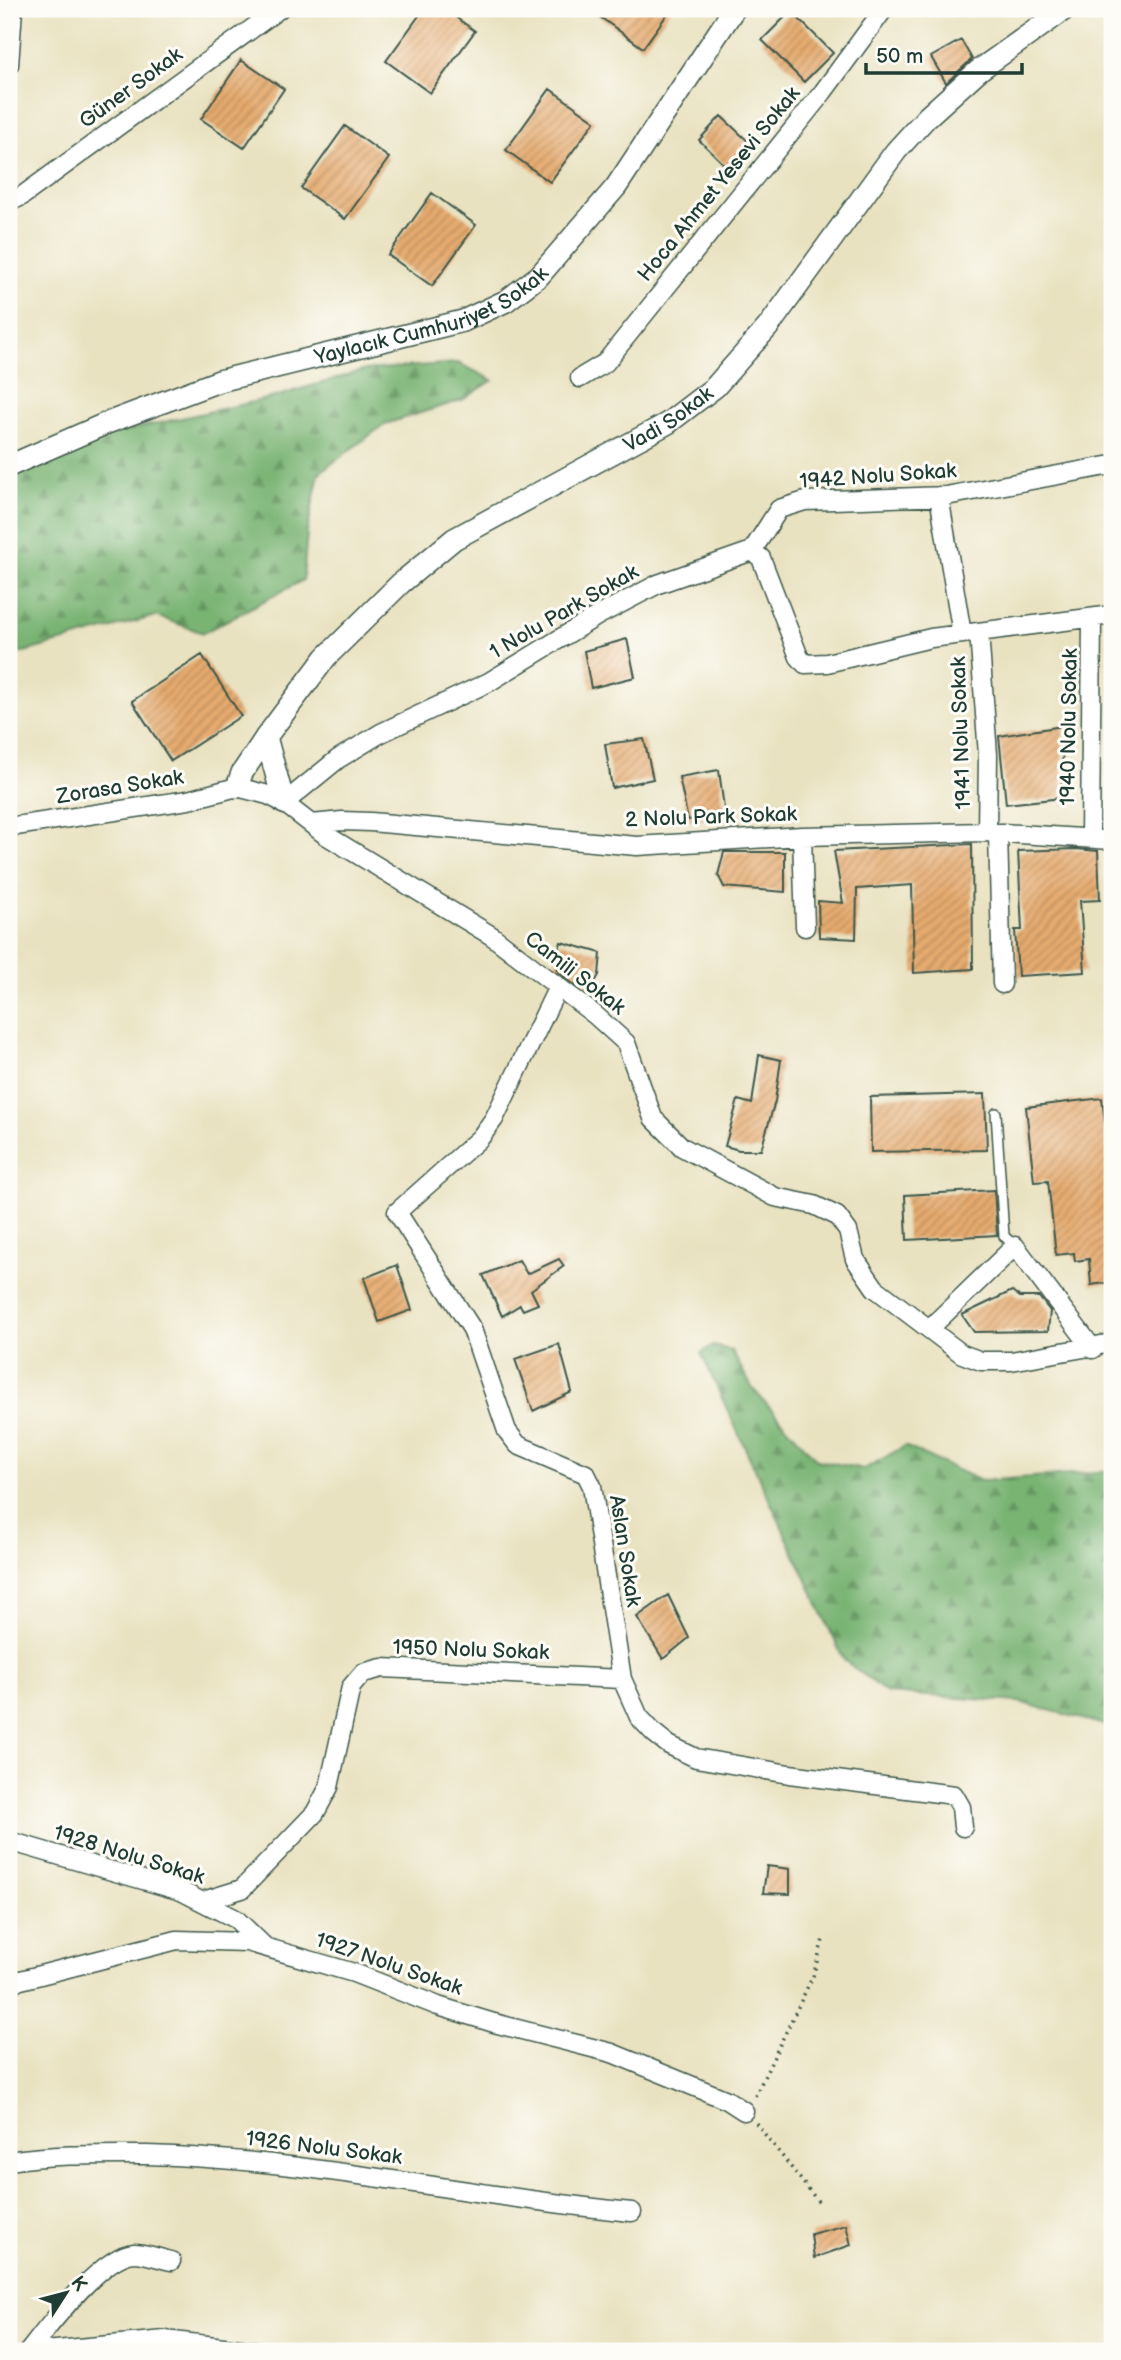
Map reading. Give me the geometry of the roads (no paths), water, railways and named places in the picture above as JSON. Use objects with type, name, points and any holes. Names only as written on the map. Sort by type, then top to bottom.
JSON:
[{"type":"street","points":[[9,65],[13,9]]},
{"type":"street","name":"Güner Sokak","points":[[9,202],[22,196],[279,9]]},
{"type":"street","name":"Yaylacık Cumhuriyet Sokak","points":[[9,466],[107,423],[219,381],[463,321],[506,301],[539,276],[616,187],[734,9]]},
{"type":"street","name":"Hoca Ahmet Yesevi Sokak","points":[[580,378],[605,363],[823,92],[884,9]]},
{"type":"street","name":"Vadi Sokak","points":[[237,787],[242,773],[266,737],[327,657],[401,583],[454,538],[668,423],[715,387],[768,327],[896,151],[927,117],[978,71],[1065,9]]},
{"type":"street","name":"1942 Nolu Sokak","points":[[752,551],[779,509],[806,501],[939,496],[1112,465]]},
{"type":"street","name":"1941 Nolu Sokak","points":[[939,496],[971,633],[988,755],[1002,984]]},
{"type":"street","points":[[752,551],[761,558],[799,656],[805,664],[827,663],[931,638],[1112,615]]},
{"type":"street","name":"1 Nolu Park Sokak","points":[[284,803],[338,759],[381,733],[500,676],[597,615],[658,584],[752,551]]},
{"type":"street","name":"1940 Nolu Sokak","points":[[1090,838],[1093,618]]},
{"type":"street","points":[[266,737],[284,803]]},
{"type":"street","name":"Camili Sokak","points":[[237,787],[284,803],[312,824],[492,936],[557,989],[594,1015],[626,1043],[653,1118],[682,1147],[775,1197],[814,1205],[837,1216],[848,1231],[855,1259],[875,1288],[962,1354],[981,1361],[1012,1362],[1093,1349],[1112,1343]]},
{"type":"street","name":"Zorasa Sokak","points":[[9,827],[188,800],[237,787]]},
{"type":"street","name":"2 Nolu Park Sokak","points":[[312,824],[371,822],[637,846],[802,836],[993,833],[1112,840]]},
{"type":"street","points":[[802,836],[805,927]]},
{"type":"street","name":"Aslan Sokak","points":[[557,989],[494,1119],[480,1138],[397,1212],[472,1329],[507,1431],[518,1445],[586,1474],[593,1486],[622,1679],[639,1717],[669,1745],[696,1758],[789,1774],[954,1796],[961,1807],[963,1827]]},
{"type":"street","points":[[929,1329],[1015,1246],[1093,1349]]},
{"type":"street","name":"1950 Nolu Sokak","points":[[203,1901],[242,1889],[315,1813],[330,1787],[351,1688],[363,1673],[382,1668],[622,1679]]},
{"type":"street","name":"1928 Nolu Sokak","points":[[9,1841],[181,1891],[236,1919],[264,1947]]},
{"type":"street","name":"1927 Nolu Sokak","points":[[9,1983],[177,1940],[247,1942],[354,1973],[438,2006],[612,2053],[716,2095],[744,2111]]},
{"type":"street","name":"1926 Nolu Sokak","points":[[9,2161],[34,2157],[108,2155],[208,2157],[338,2170],[539,2203],[632,2211]]},
{"type":"street","points":[[29,2351],[100,2270],[124,2256],[135,2253],[171,2261]]},
{"type":"street","points":[[45,2351],[165,2340],[257,2351]]},
{"type":"lane","points":[[996,1112],[1004,1236],[1015,1246]]}]
